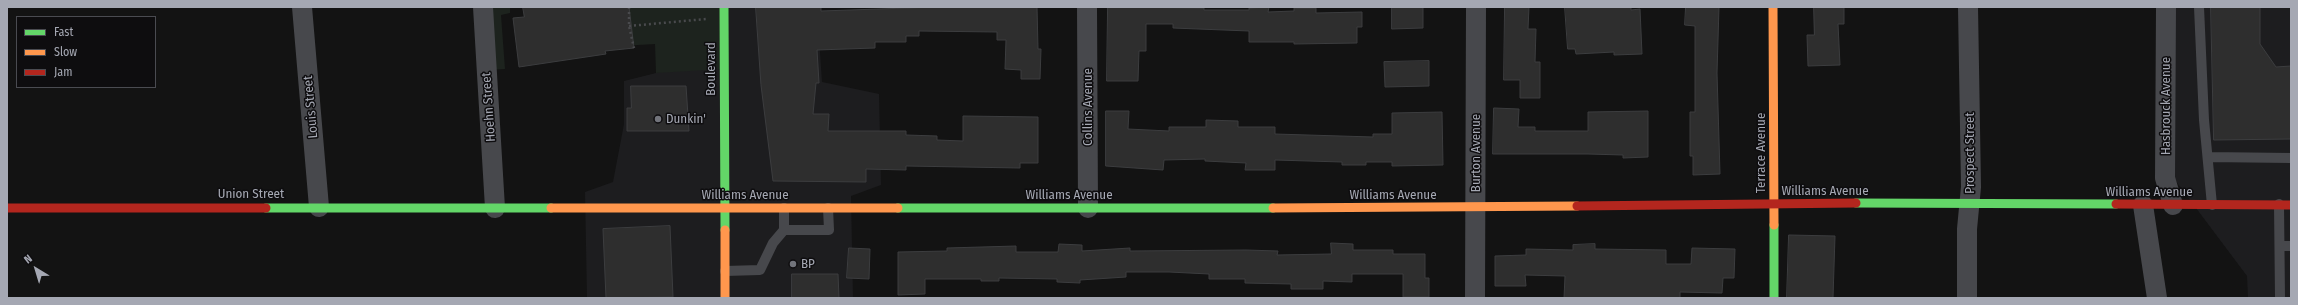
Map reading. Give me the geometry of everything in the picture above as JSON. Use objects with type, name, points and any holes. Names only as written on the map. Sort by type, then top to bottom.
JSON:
[{"type":"street","name":"Louis Street","points":[[302,7],[319,207]]},
{"type":"street","name":"Hoehn Street","points":[[483,7],[495,208]]},
{"type":"street","name":"Boulevard","points":[[724,7],[725,298]]},
{"type":"street","name":"Collins Avenue","points":[[1087,7],[1088,208]]},
{"type":"street","name":"Burton Avenue","points":[[1475,298],[1476,7]]},
{"type":"street","name":"Terrace Avenue","points":[[1773,7],[1774,298]]},
{"type":"street","name":"Prospect Street","points":[[1967,298],[1969,205],[1971,187],[1968,7]]},
{"type":"street","name":"Hasbrouck Avenue","points":[[2166,7],[2165,178],[2173,205]]},
{"type":"street","name":"Williams Avenue","points":[[495,208],[1476,208],[1774,204],[2291,205]]},
{"type":"street","points":[[2143,205],[2157,298]]},
{"type":"street","name":"Union Street","points":[[7,208],[495,208]]},
{"type":"lane","points":[[2199,7],[2204,120],[2212,205]]},
{"type":"lane","points":[[2208,157],[2291,158]]},
{"type":"lane","points":[[2279,204],[2280,298]]},
{"type":"lane","points":[[725,271],[760,270],[773,243],[784,230],[784,208]]},
{"type":"lane","points":[[784,230],[829,230],[828,208]]},
{"type":"lane","points":[[2280,246],[2291,246]]},
{"type":"path","points":[[629,7],[629,26],[634,48]]},
{"type":"path","points":[[629,26],[724,17]]},
{"type":"shaded area","points":[[483,7],[510,7],[510,13],[501,15],[505,69],[487,70]]},
{"type":"shaded area","points":[[619,7],[723,7],[724,69],[656,73],[655,44],[621,46]]},
{"type":"shaded area","points":[[695,7],[817,7],[822,82],[879,94],[881,185],[851,196],[853,298],[587,298],[585,192],[613,182],[624,124],[624,81],[688,65]]},
{"type":"shaded area","points":[[2163,7],[2291,7],[2291,298],[2248,298],[2247,276],[2172,176]]},
{"type":"building","points":[[523,7],[629,7],[634,48],[605,51],[606,54],[519,67],[513,18],[524,17]]},
{"type":"building","points":[[756,7],[821,7],[821,11],[936,7],[1037,7],[1038,49],[1041,49],[1040,79],[1021,79],[1021,70],[1005,69],[1006,40],[997,40],[997,32],[919,31],[919,36],[906,36],[906,42],[875,42],[875,48],[817,50],[819,83],[816,83],[813,114],[829,114],[828,131],[906,131],[906,135],[937,136],[937,140],[963,141],[963,116],[1038,117],[1038,163],[1020,163],[1020,168],[906,166],[906,170],[866,169],[866,182],[773,181],[761,85]]},
{"type":"building","points":[[1108,7],[1249,10],[1249,8],[1269,7],[1268,12],[1294,11],[1294,8],[1316,8],[1316,13],[1362,12],[1362,27],[1357,27],[1357,43],[1294,44],[1294,42],[1249,42],[1249,31],[1173,28],[1173,24],[1146,24],[1146,51],[1139,51],[1138,81],[1107,81]]},
{"type":"building","points":[[1392,7],[1423,7],[1423,28],[1392,29]]},
{"type":"building","points":[[1505,7],[1529,7],[1528,29],[1536,29],[1535,62],[1540,62],[1540,98],[1520,98],[1520,80],[1504,80]]},
{"type":"building","points":[[1565,7],[1631,7],[1631,10],[1640,9],[1642,54],[1614,55],[1614,52],[1576,54],[1575,49],[1568,49]]},
{"type":"building","points":[[1686,7],[1719,7],[1717,73],[1720,174],[1693,175],[1693,156],[1690,156],[1690,112],[1695,112],[1695,26],[1685,25]]},
{"type":"building","points":[[1814,7],[1844,7],[1844,24],[1838,24],[1840,65],[1808,66],[1807,35],[1814,35]]},
{"type":"building","points":[[2211,7],[2260,7],[2260,44],[2276,67],[2291,66],[2291,139],[2214,140]]},
{"type":"building","points":[[1429,61],[1429,86],[1385,87],[1384,62]]},
{"type":"building","points":[[631,86],[686,86],[689,131],[627,131],[627,108],[631,108]]},
{"type":"building","points":[[1494,108],[1519,109],[1518,127],[1535,127],[1535,131],[1588,131],[1588,112],[1648,111],[1648,157],[1623,158],[1623,155],[1588,154],[1493,154]]},
{"type":"building","points":[[1106,111],[1129,111],[1128,129],[1169,131],[1169,127],[1206,127],[1206,120],[1238,121],[1238,127],[1275,127],[1275,134],[1373,137],[1373,134],[1392,134],[1392,113],[1442,112],[1443,165],[1392,166],[1392,162],[1366,162],[1366,165],[1342,165],[1342,162],[1275,160],[1275,170],[1245,170],[1246,163],[1205,161],[1205,159],[1164,160],[1163,170],[1106,166]]},
{"type":"building","points":[[670,226],[673,297],[606,298],[603,229]]},
{"type":"building","points":[[1789,235],[1835,236],[1833,298],[1787,298]]},
{"type":"building","points":[[1331,243],[1353,244],[1353,250],[1393,250],[1393,254],[1425,254],[1425,278],[1429,278],[1429,297],[1403,297],[1403,274],[1352,274],[1352,282],[1323,281],[1323,289],[1291,289],[1291,284],[1245,283],[1245,279],[1209,279],[1209,274],[1169,272],[1126,272],[1126,277],[1080,280],[1080,283],[1057,282],[1057,279],[999,278],[999,281],[981,281],[981,279],[925,279],[925,294],[898,295],[898,252],[947,251],[947,248],[1016,246],[1016,252],[1058,252],[1059,244],[1082,245],[1082,251],[1130,248],[1130,251],[1246,250],[1278,251],[1277,255],[1331,254]]},
{"type":"building","points":[[1595,244],[1595,249],[1666,250],[1666,264],[1691,264],[1692,248],[1735,249],[1734,278],[1723,278],[1722,293],[1680,292],[1680,298],[1564,298],[1565,276],[1525,275],[1526,286],[1495,286],[1495,256],[1526,255],[1526,249],[1573,250],[1573,245]]},
{"type":"building","points":[[849,248],[870,249],[869,279],[847,278]]},
{"type":"building","points":[[792,274],[838,274],[839,298],[792,298]]},
{"type":"traffic: fast","points":[[724,7],[725,230]]},
{"type":"traffic: fast","points":[[1856,203],[2116,204]]},
{"type":"traffic: fast","points":[[266,208],[551,208]]},
{"type":"traffic: fast","points":[[898,208],[1273,208]]},
{"type":"traffic: fast","points":[[1774,225],[1774,298]]},
{"type":"traffic: slow","points":[[1773,7],[1774,225]]},
{"type":"traffic: slow","points":[[1273,208],[1577,206]]},
{"type":"traffic: slow","points":[[551,208],[898,208]]},
{"type":"traffic: slow","points":[[725,230],[725,298]]},
{"type":"traffic: jam","points":[[1577,206],[1856,203]]},
{"type":"traffic: jam","points":[[2116,204],[2291,205]]},
{"type":"traffic: jam","points":[[7,208],[266,208]]},
{"type":"place","name":"Dunkin'","points":[[658,119]]},
{"type":"place","name":"BP","points":[[793,264]]}]
